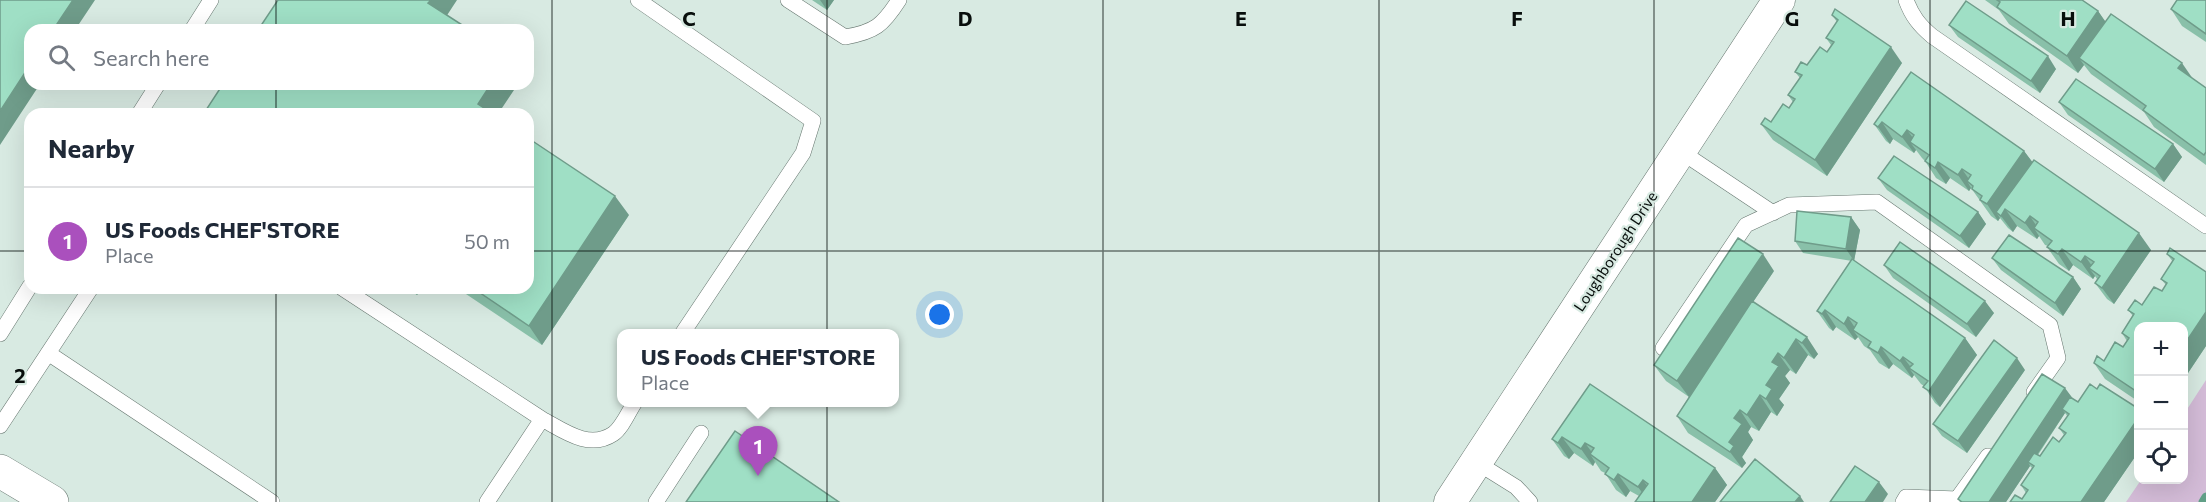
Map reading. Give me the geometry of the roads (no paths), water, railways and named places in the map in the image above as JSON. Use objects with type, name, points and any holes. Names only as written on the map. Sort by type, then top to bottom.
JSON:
[{"type":"street","name":"Loughborough Drive","points":[[1450,502],[1680,151],[1774,2]]},
{"type":"street","points":[[0,471],[52,502]]},
{"type":"lane","points":[[196,24],[211,0]]},
{"type":"lane","points":[[638,0],[813,121],[803,153],[684,329]]},
{"type":"lane","points":[[788,0],[845,37],[866,34],[887,18],[899,0]]},
{"type":"lane","points":[[1906,0],[1912,15],[1932,36],[2206,226]]},
{"type":"lane","points":[[143,108],[154,90]]},
{"type":"lane","points":[[1680,151],[1773,213]]},
{"type":"lane","points":[[1663,348],[1746,225],[1789,205],[1877,202],[2050,325],[2058,358],[2025,405]]},
{"type":"lane","points":[[0,334],[25,294]]},
{"type":"lane","points":[[0,426],[87,294]]},
{"type":"lane","points":[[351,294],[542,419],[574,437],[592,441],[614,434],[632,407]]},
{"type":"lane","points":[[48,353],[272,502]]},
{"type":"lane","points":[[487,502],[542,419]]},
{"type":"lane","points":[[656,502],[701,433]]},
{"type":"lane","points":[[1902,502],[1906,497],[1957,499],[1997,443]]},
{"type":"lane","points":[[1476,462],[1516,488],[1530,502]]},
{"type":"waterway","points":[[2203,502],[2206,497]]},
{"type":"place","name":"US Foods CHEF'STORE","points":[[758,476]]}]
